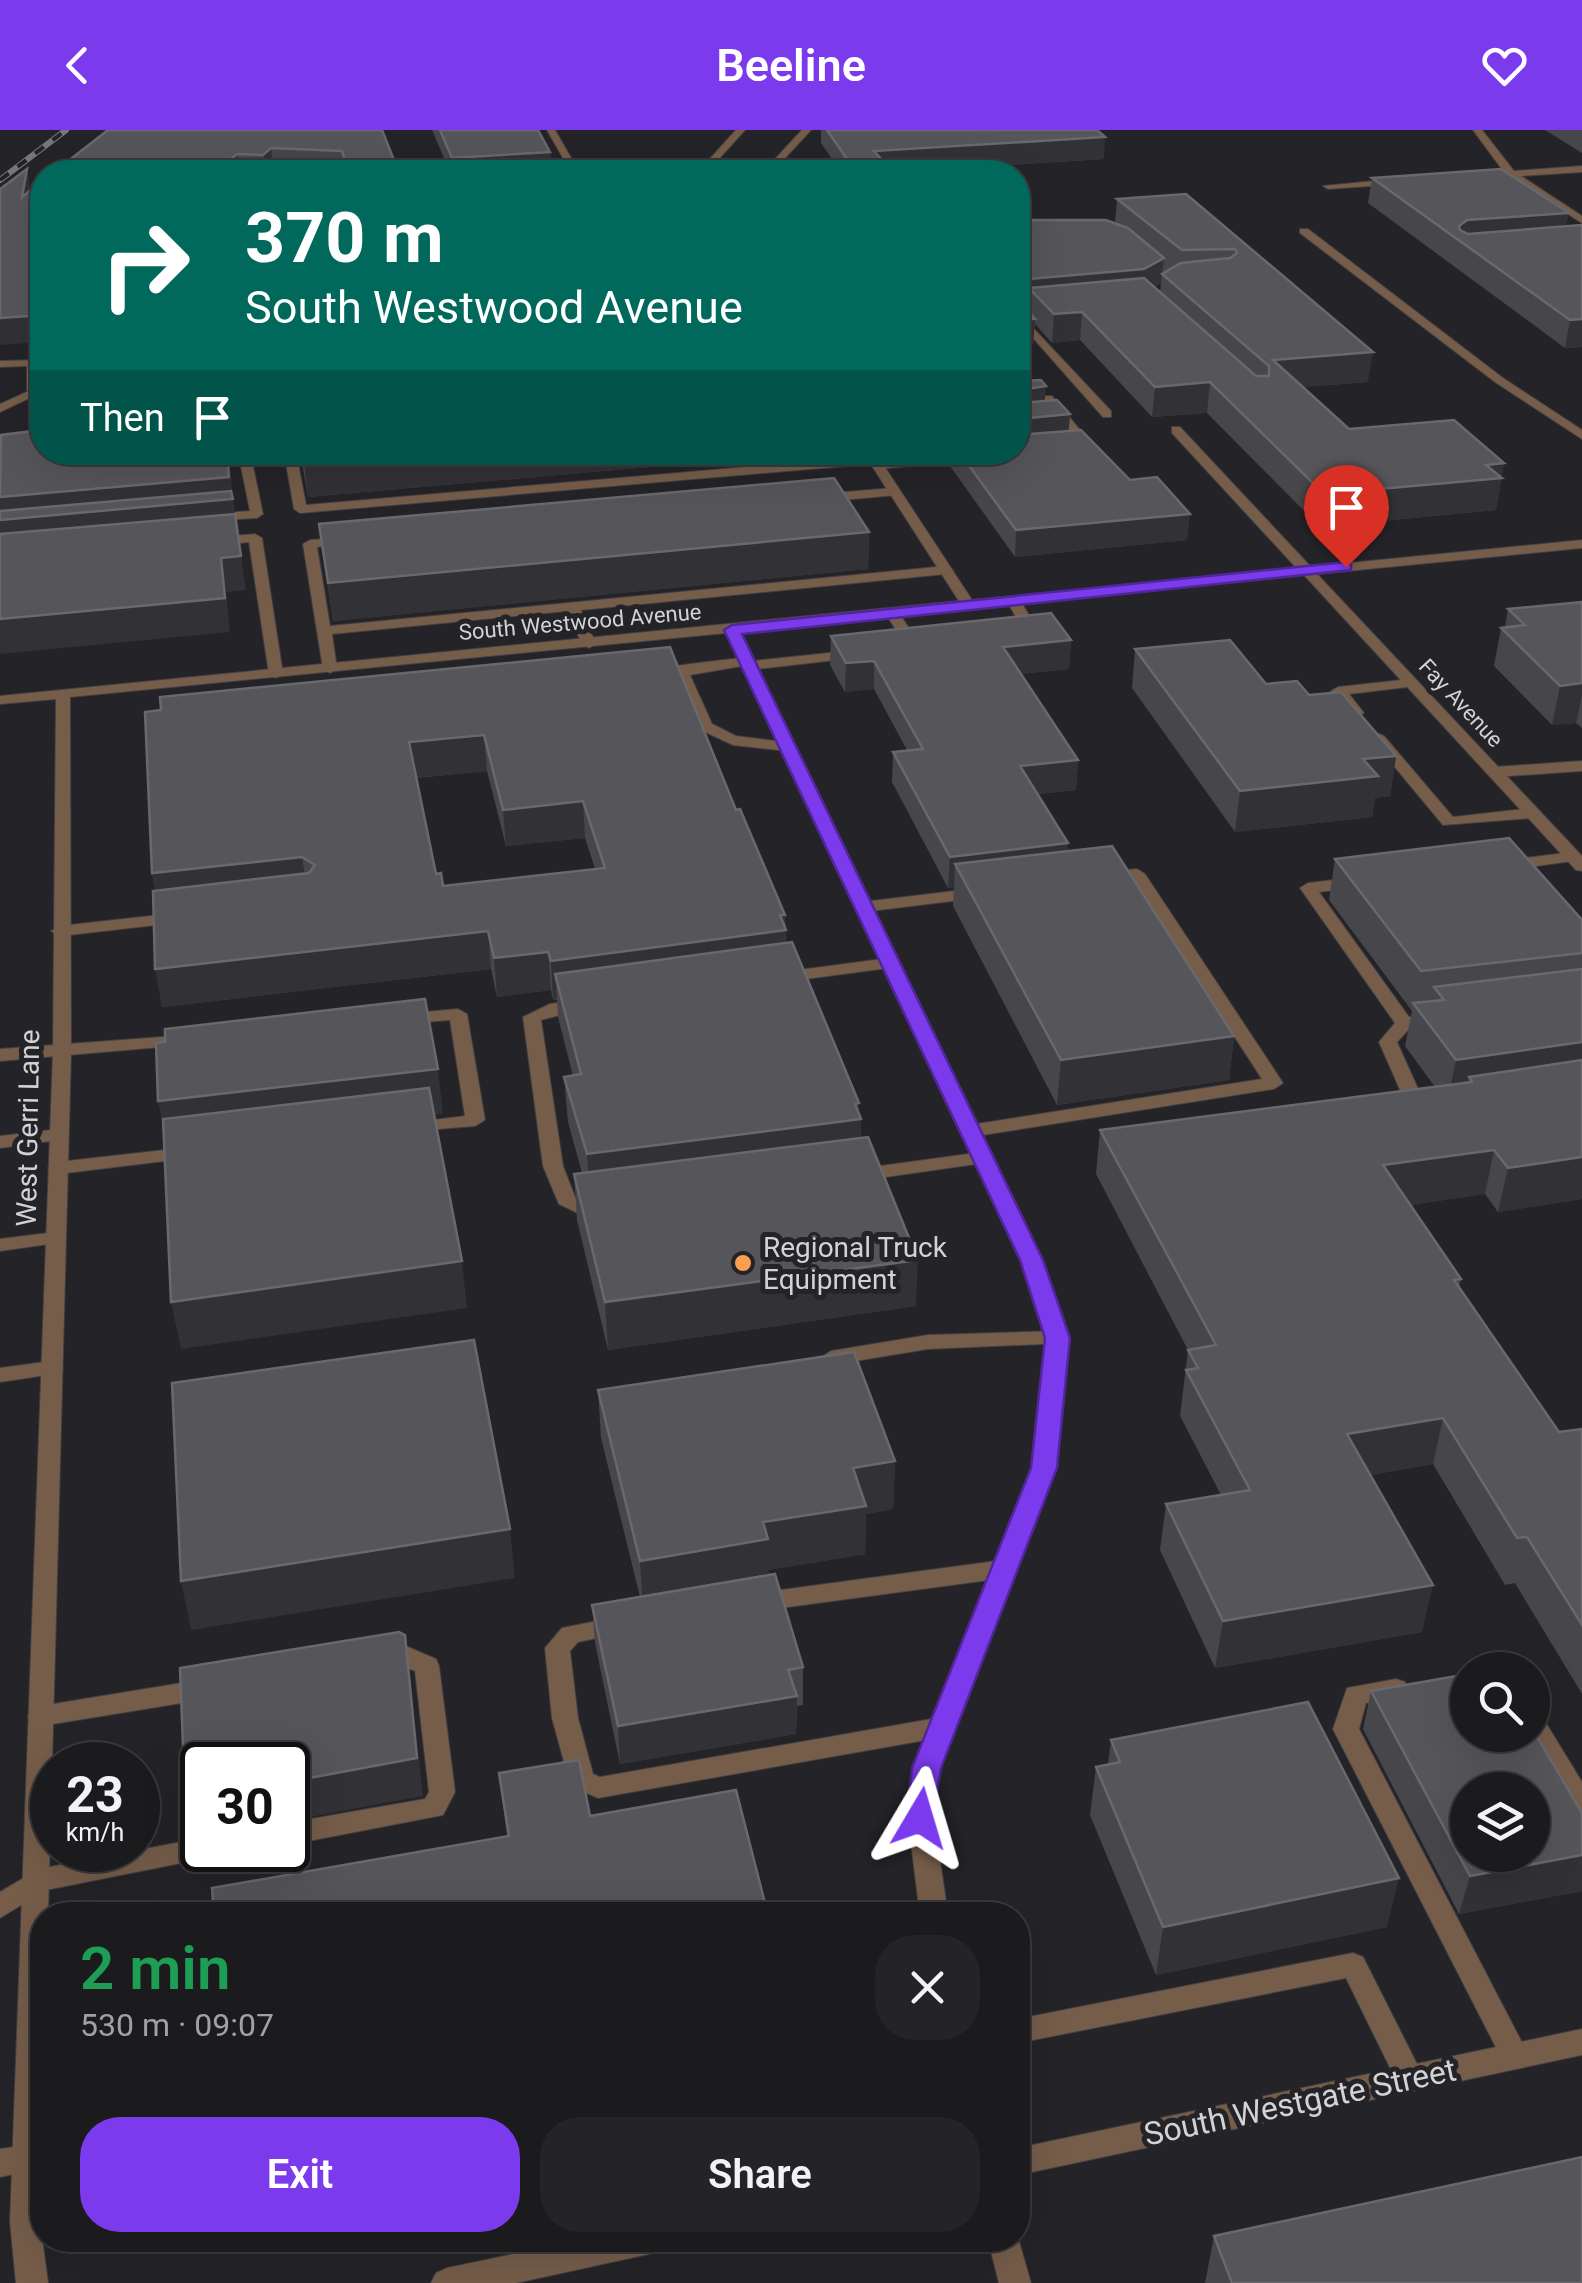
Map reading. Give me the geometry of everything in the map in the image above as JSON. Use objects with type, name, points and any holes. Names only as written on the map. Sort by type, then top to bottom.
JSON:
[{"type":"street","points":[[551,130],[568,160]]},
{"type":"street","points":[[713,160],[741,130]]},
{"type":"street","points":[[778,160],[807,130]]},
{"type":"street","points":[[1477,130],[1511,174],[1582,220]]},
{"type":"street","points":[[1474,176],[1582,169]]},
{"type":"street","points":[[1328,186],[1402,181]]},
{"type":"street","points":[[1304,231],[1500,380],[1582,435]]},
{"type":"street","points":[[1030,310],[1036,309]]},
{"type":"street","points":[[1030,327],[1107,414]]},
{"type":"street","points":[[0,364],[30,362]]},
{"type":"street","points":[[0,408],[30,393]]},
{"type":"street","points":[[1030,399],[1048,398],[1102,467]]},
{"type":"street","points":[[1049,420],[1065,418]]},
{"type":"street","name":"Fay Avenue","points":[[1176,430],[1578,862]]},
{"type":"street","points":[[1068,448],[1088,447]]},
{"type":"street","points":[[198,520],[257,514],[247,465]]},
{"type":"street","points":[[292,465],[300,509],[804,465]]},
{"type":"street","points":[[877,465],[968,605]]},
{"type":"street","points":[[796,500],[894,492]]},
{"type":"street","points":[[196,544],[255,538],[276,674]]},
{"type":"street","points":[[330,668],[310,544],[368,539]]},
{"type":"street","name":"South Westwood Avenue","points":[[0,700],[330,668],[523,656],[589,644],[1582,544]]},
{"type":"street","points":[[324,631],[946,570]]},
{"type":"street","points":[[1013,600],[1034,635],[1017,637]]},
{"type":"street","points":[[572,606],[589,644]]},
{"type":"street","points":[[892,613],[913,648]]},
{"type":"street","points":[[732,630],[1031,1260],[1058,1338],[1044,1468],[926,1768],[920,1818],[932,1902]]},
{"type":"street","points":[[895,650],[930,646]]},
{"type":"street","points":[[637,673],[877,652]]},
{"type":"street","points":[[682,672],[706,728],[733,740],[787,746]]},
{"type":"street","points":[[1412,683],[1338,690],[1449,822],[1532,813]]},
{"type":"street","name":"West Gerri Lane","points":[[37,1902],[62,1050],[64,694]]},
{"type":"street","points":[[1494,772],[1582,766]]},
{"type":"street","points":[[1479,868],[1578,862]]},
{"type":"street","points":[[970,1131],[1274,1083],[1137,874],[1078,880]]},
{"type":"street","points":[[1384,880],[1308,888],[1404,1023]]},
{"type":"street","points":[[864,906],[1000,890]]},
{"type":"street","points":[[60,932],[193,916]]},
{"type":"street","points":[[766,980],[890,963]]},
{"type":"street","points":[[595,1002],[556,1008],[532,1017],[553,1166],[566,1200],[586,1211],[622,1206]]},
{"type":"street","points":[[379,1022],[458,1014],[476,1120],[380,1131]]},
{"type":"street","points":[[1444,1018],[1404,1023],[1388,1042],[1410,1092],[1428,1115],[1448,1113]]},
{"type":"street","points":[[0,1054],[201,1039]]},
{"type":"street","points":[[0,1142],[59,1136]]},
{"type":"street","points":[[58,1168],[210,1151]]},
{"type":"street","points":[[828,1179],[983,1158]]},
{"type":"street","points":[[0,1245],[56,1238]]},
{"type":"street","points":[[812,1360],[928,1342],[1058,1338]]},
{"type":"street","points":[[0,1375],[52,1368]]},
{"type":"street","points":[[726,1608],[1004,1569]]},
{"type":"street","points":[[648,1621],[571,1634],[557,1648],[565,1718],[582,1780],[598,1788],[942,1726]]},
{"type":"street","points":[[310,1830],[434,1808],[442,1792],[426,1666],[408,1656],[350,1666]]},
{"type":"street","points":[[1430,1683],[1356,1695],[1346,1729],[1515,2056]]},
{"type":"street","points":[[40,1716],[234,1684]]},
{"type":"street","points":[[1550,1752],[1582,1804]]},
{"type":"street","points":[[0,1907],[39,1880],[180,1853]]},
{"type":"street","points":[[1030,2029],[1354,1965],[1410,2078]]},
{"type":"street","name":"West Gerri Lane","points":[[30,1981],[14,2161],[32,2283]]},
{"type":"street","name":"South Westgate Street","points":[[1030,2159],[1582,2042]]},
{"type":"street","points":[[447,2283],[593,2252]]},
{"type":"street","points":[[1006,2252],[1015,2283]]},
{"type":"building","points":[[108,130],[382,130],[394,160],[345,160],[342,151],[271,148],[263,155],[237,154],[230,160],[69,160]]},
{"type":"building","points":[[440,130],[538,130],[550,152],[452,158]]},
{"type":"building","points":[[827,130],[1097,130],[1105,137],[874,151],[882,160],[848,160]]},
{"type":"building","points":[[27,169],[22,197],[30,191],[30,316],[0,318],[0,189]]},
{"type":"building","points":[[1501,169],[1569,213],[1467,220],[1459,226],[1460,230],[1468,234],[1582,225],[1582,319],[1570,320],[1372,178]]},
{"type":"building","points":[[1186,194],[1373,352],[1273,360],[1349,429],[1454,420],[1504,463],[1486,465],[1502,478],[1324,494],[1210,382],[1155,387],[1082,312],[1054,314],[1030,288],[1144,278],[1256,376],[1269,376],[1269,366],[1162,274],[1181,263],[1230,258],[1237,253],[1235,249],[1182,250],[1117,199]]},
{"type":"building","points":[[1030,220],[1106,220],[1128,228],[1164,258],[1144,269],[1030,279]]},
{"type":"building","points":[[1030,380],[1041,380],[1046,386],[1030,388]]},
{"type":"building","points":[[1057,400],[1070,414],[1030,418],[1030,402]]},
{"type":"building","points":[[1081,430],[1130,480],[1157,477],[1190,514],[1016,530],[968,465],[1030,465],[1030,434]]},
{"type":"building","points":[[30,431],[30,465],[228,465],[229,477],[0,497],[1,435]]},
{"type":"building","points":[[834,478],[869,532],[328,583],[319,524]]},
{"type":"building","points":[[231,491],[233,499],[0,520],[0,511]]},
{"type":"building","points":[[235,514],[241,556],[221,558],[225,598],[0,619],[0,534]]},
{"type":"building","points":[[1582,602],[1582,683],[1560,686],[1501,628],[1525,625],[1508,609]]},
{"type":"building","points":[[1051,613],[1071,640],[1003,647],[1078,760],[1020,766],[1068,843],[950,857],[893,752],[923,749],[874,661],[846,663],[831,636]]},
{"type":"building","points":[[1230,640],[1266,684],[1297,681],[1309,695],[1341,692],[1396,756],[1363,759],[1378,776],[1240,791],[1135,649]]},
{"type":"building","points":[[670,647],[736,810],[740,809],[785,915],[780,915],[786,930],[551,961],[548,952],[494,958],[488,931],[155,969],[153,891],[309,873],[315,865],[302,857],[152,873],[145,712],[161,710],[160,697]],"holes":[[[484,735],[503,810],[583,801],[605,868],[443,886],[441,873],[436,874],[409,742]]]},
{"type":"building","points":[[1509,838],[1582,920],[1582,953],[1421,971],[1335,859]]},
{"type":"building","points":[[1112,846],[1234,1036],[1061,1060],[955,864]]},
{"type":"building","points":[[792,942],[859,1103],[855,1104],[861,1119],[587,1154],[564,1077],[581,1074],[555,974]]},
{"type":"building","points":[[1582,969],[1582,1042],[1456,1060],[1413,1003],[1444,1000],[1434,987]]},
{"type":"building","points":[[425,999],[438,1069],[158,1101],[156,1043],[165,1042],[165,1029]]},
{"type":"building","points":[[1582,1060],[1582,1157],[1508,1168],[1494,1150],[1383,1165],[1461,1279],[1454,1280],[1559,1432],[1582,1429],[1582,1625],[1527,1537],[1517,1538],[1443,1418],[1347,1434],[1433,1585],[1223,1621],[1166,1504],[1250,1490],[1186,1370],[1198,1368],[1188,1350],[1216,1345],[1100,1130],[1472,1082],[1469,1077]]},
{"type":"building","points":[[429,1088],[462,1261],[171,1302],[163,1119]]},
{"type":"building","name":"Regional Truck Equipment","points":[[868,1137],[918,1260],[605,1302],[574,1174]]},
{"type":"building","points":[[474,1340],[510,1529],[181,1581],[172,1383]]},
{"type":"building","points":[[854,1352],[895,1461],[853,1468],[866,1506],[763,1522],[768,1539],[640,1561],[598,1390]]},
{"type":"building","points":[[775,1574],[803,1667],[788,1670],[797,1696],[618,1726],[592,1605]]},
{"type":"building","points":[[399,1632],[405,1635],[417,1758],[310,1778],[310,1742],[183,1742],[180,1668]]},
{"type":"building","points":[[1450,1677],[1450,1752],[1546,1752],[1582,1813],[1582,1855],[1550,1861],[1550,1772],[1450,1772],[1450,1839],[1371,1691]]},
{"type":"building","points":[[1308,1702],[1399,1878],[1163,1927],[1096,1767],[1120,1762],[1111,1740]]},
{"type":"building","points":[[579,1760],[590,1816],[736,1790],[765,1902],[213,1902],[212,1888],[509,1836],[499,1773]]},
{"type":"building","points":[[1582,2157],[1582,2283],[1232,2283],[1214,2236]]},
{"type":"railway","points":[[0,180],[66,130]]},
{"type":"place","name":"Regional Truck Equipment","points":[[743,1263]]},
{"type":"route","points":[[920,1818],[926,1768],[1044,1468],[1058,1338],[1031,1260],[732,630],[1346,567]]}]
